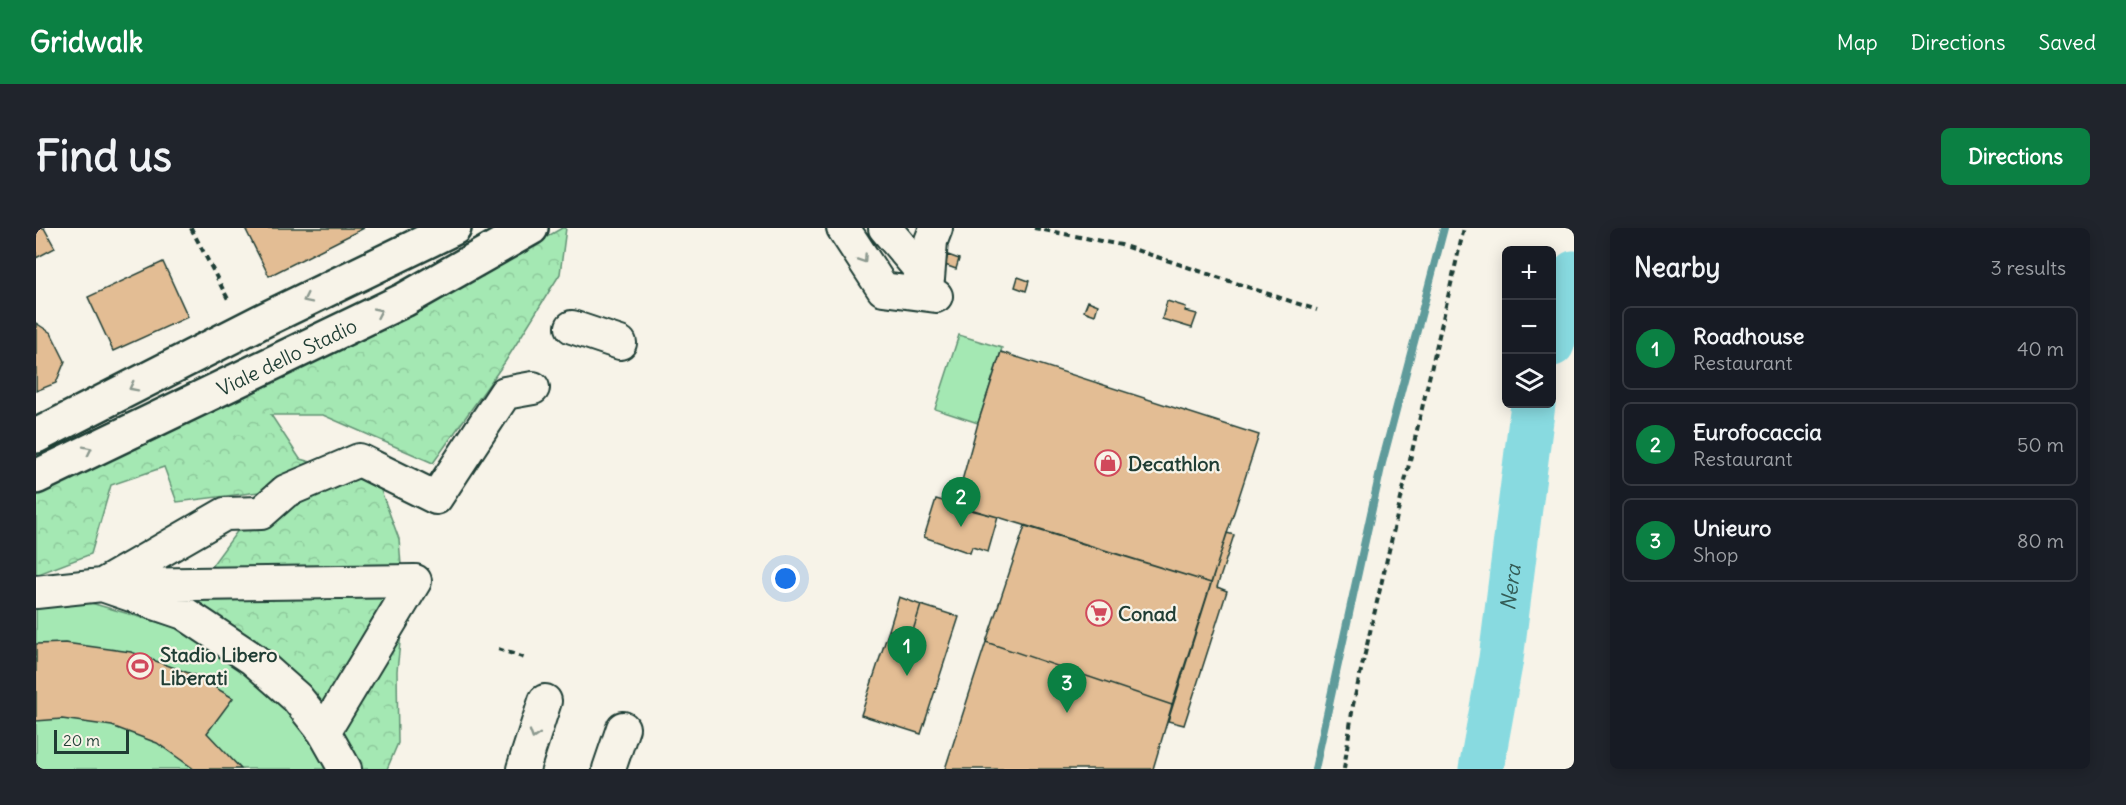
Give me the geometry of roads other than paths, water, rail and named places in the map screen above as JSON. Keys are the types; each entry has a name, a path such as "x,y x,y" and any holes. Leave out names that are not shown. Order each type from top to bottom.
{"main road":[{"name":"Viale dello Stadio","path":"36,436 454,228"},
{"name":"Viale dello Stadio","path":"36,477 404,300 531,228"}],"street":[{"path":"843,228 883,289 932,288"},
{"path":"885,228 932,288"},
{"path":"932,288 931,241 936,228"},
{"path":"572,327 620,343"},
{"path":"102,585 225,513 261,513 286,491 359,460 436,498 505,393 533,388"},
{"path":"36,592 102,585 415,581 324,732"},
{"path":"102,585 184,614 253,658 297,698 324,732 345,769"},
{"path":"523,769 545,701"},
{"path":"609,769 623,728"}],"waterway":[{"path":"1315,769 1382,463 1444,228"},
{"name":"Nera","path":"1556,331 1574,273"},
{"name":"Nera","path":"1481,769 1501,659 1532,408"}],"place":[{"name":"Decathlon","path":"1108,463"},
{"name":"Eurofocaccia","path":"961,527"},
{"name":"Conad","path":"1099,613"},
{"name":"Stadio Libero Liberati","path":"140,666"},
{"name":"Roadhouse","path":"907,676"},
{"name":"Unieuro","path":"1067,713"}]}
